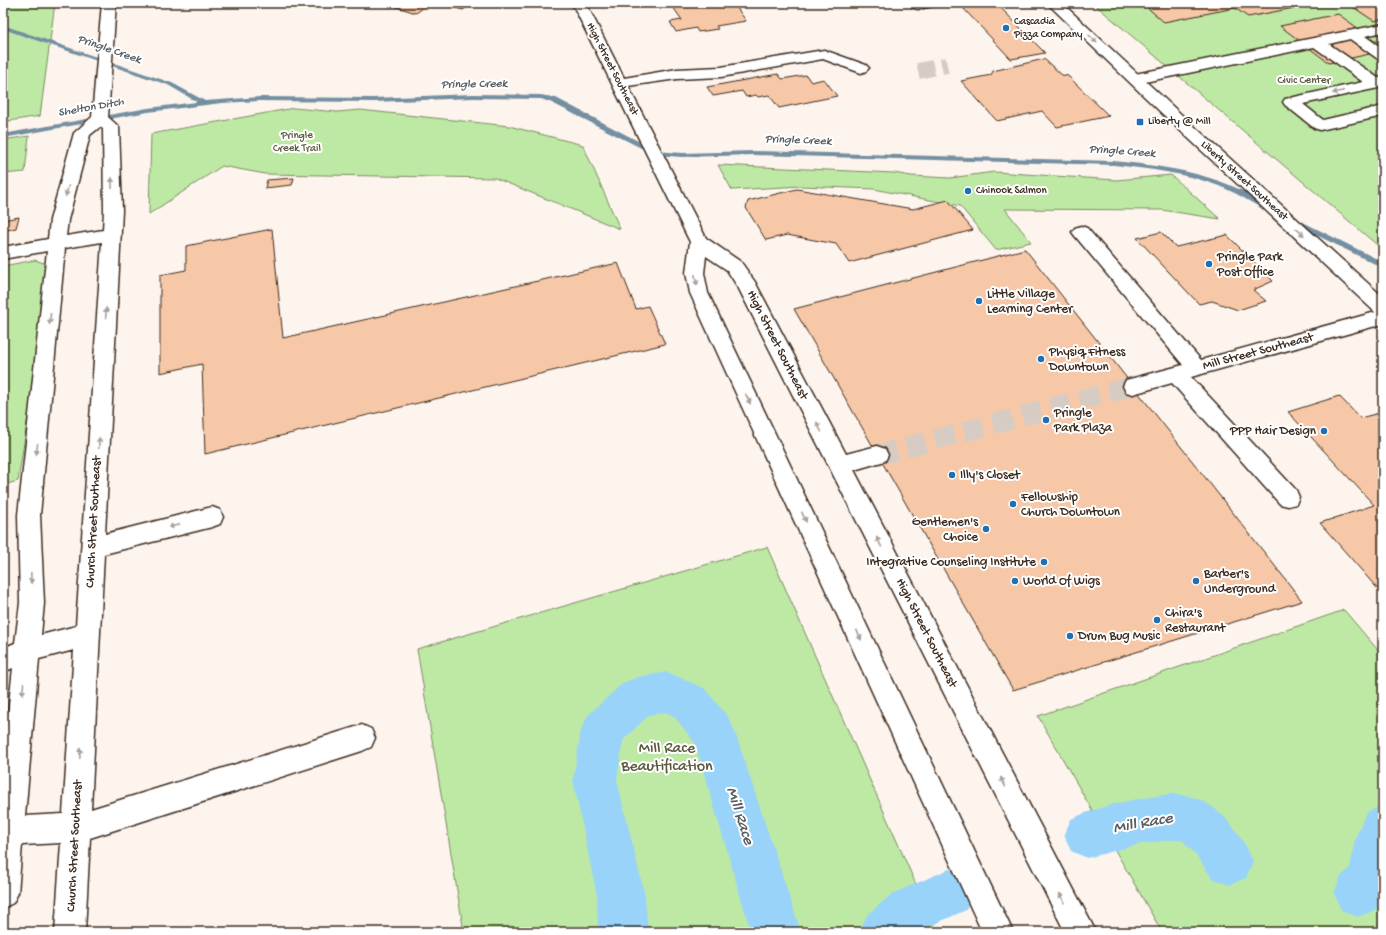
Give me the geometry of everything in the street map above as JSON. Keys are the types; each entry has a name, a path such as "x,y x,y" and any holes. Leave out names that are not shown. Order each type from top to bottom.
{"street":[{"name":"High Street Southeast","path":"579,3 680,207 699,242 734,266 748,287 1081,932"},
{"name":"Liberty Street Southeast","path":"1054,3 1178,120 1383,308"},
{"path":"3,893 15,655 32,603 29,514 58,243 59,220 82,133 100,118 109,5"},
{"path":"1135,80 1383,28"},
{"path":"1352,34 1383,56"},
{"path":"1317,42 1380,83"},
{"path":"619,83 677,74 721,72 824,54 861,68"},
{"path":"1380,83 1291,102 1320,125 1383,111"},
{"name":"Church Street Southeast","path":"70,932 113,211 111,127 100,118"},
{"path":"1081,232 1197,368"},
{"path":"3,253 111,235"},
{"path":"699,242 695,273 699,293 998,932"},
{"name":"Mill Street Southeast","path":"1133,386 1383,317"},
{"path":"1176,374 1288,497"},
{"path":"839,464 878,455"},
{"path":"92,547 212,517"},
{"path":"15,655 87,635"},
{"path":"6,832 76,828 362,738"}],"green space":[{"path":"3,3 55,3 40,116 3,122"},
{"name":"Civic Center","path":"1093,3 1383,3 1383,250"},
{"name":"Pringle Creek Trail","path":"294,108 337,112 360,110 509,126 583,145 620,229 495,178 265,174 222,166 149,214 151,134"},
{"path":"29,136 25,172 3,174 3,140"},
{"path":"718,165 894,173 911,176 950,178 994,172 1116,180 1171,175 1220,219 1162,210 1005,209 1031,242 996,250 960,206 874,189 801,186 732,190"},
{"path":"35,260 47,264 50,274 18,481 3,485 3,266"},
{"name":"Mill Race Beautification","path":"767,547 937,932 464,932 417,649"},
{"path":"1344,610 1383,656 1383,932 1162,932 1038,716"}],"building":[{"path":"384,3 430,3 416,13"},
{"path":"437,3 473,3 463,10"},
{"path":"696,3 722,3 725,6 735,5 746,21 716,26 718,29 698,32 696,28 676,32 670,22 682,20 673,7"},
{"path":"996,3 1045,53 1011,59 963,8"},
{"path":"1142,3 1319,3 1248,17 1235,8 1164,22"},
{"path":"1347,3 1383,3 1383,19 1374,21"},
{"path":"1338,14 1383,46 1383,51 1329,63 1280,26"},
{"path":"1044,59 1062,75 1068,76 1109,116 1057,127 1042,111 997,121 961,81 991,75 993,71"},
{"path":"778,74 782,79 806,75 811,82 824,79 837,96 779,108 769,95 746,97 742,91 713,96 707,87"},
{"path":"294,178 292,185 265,188 267,180"},
{"path":"797,189 913,209 948,200 973,230 849,263 836,244 787,235 766,240 746,208 748,201"},
{"path":"19,217 16,228 3,231 3,220"},
{"path":"272,229 283,338 618,263 636,309 648,306 665,344 205,454 202,364 160,373 160,275 186,270 186,246"},
{"name":"Pringle Park Post Office","path":"1161,232 1176,247 1227,235 1273,281 1253,290 1266,301 1238,310 1212,301 1199,304 1137,238"},
{"path":"1025,249 1302,601 1013,690 794,309"},
{"path":"1339,396 1360,418 1383,412 1383,595 1320,523 1374,505 1288,412"}],"waterway":[{"name":"Pringle Creek","path":"3,27 170,84 204,103"},
{"name":"Pringle Creek","path":"3,136 148,110 222,101 260,99 373,100 473,96 541,97 553,100 655,153 682,155 754,153 1114,163 1165,169 1191,174 1223,184 1268,208"},
{"name":"Pringle Creek","path":"1291,219 1383,265"},
{"name":"Mill Race","path":"623,932 621,896 595,780 603,730 638,697 667,692 689,702 713,732 776,932"},
{"name":"Mill Race","path":"1087,835 1141,821 1157,818 1183,817 1192,819 1203,827 1229,861"},
{"name":"Mill Race","path":"1358,893 1371,879 1378,839 1383,828"},
{"name":"Mill Race","path":"884,932 909,911 949,893"}],"tunnel":[{"path":"918,71 947,65"},
{"path":"877,455 1133,386"}],"place":[{"name":"Cascadia Pizza Company","path":"1006,28"},
{"name":"Liberty @ Mill","path":"1140,122"},
{"name":"Chinook Salmon","path":"968,191"},
{"name":"Pringle Park Post Office","path":"1209,264"},
{"name":"Little Village Learning Center","path":"979,301"},
{"name":"Physiq Fitness Downtown","path":"1041,359"},
{"name":"Pringle Park Plaza","path":"1046,420"},
{"name":"PPP Hair Design","path":"1324,431"},
{"name":"Illy's Closet","path":"952,475"},
{"name":"Fellowship Church Downtown","path":"1013,504"},
{"name":"Gentlemen's Choice","path":"986,529"},
{"name":"Integrative Counseling Institute","path":"1044,562"},
{"name":"World Of Wigs","path":"1015,581"},
{"name":"Barber's Underground","path":"1196,581"},
{"name":"Chira's Restaurant","path":"1157,620"},
{"name":"Drum Bug Music","path":"1070,636"}],"water label":[{"name":"Shelton Ditch","path":"91,108"}]}
